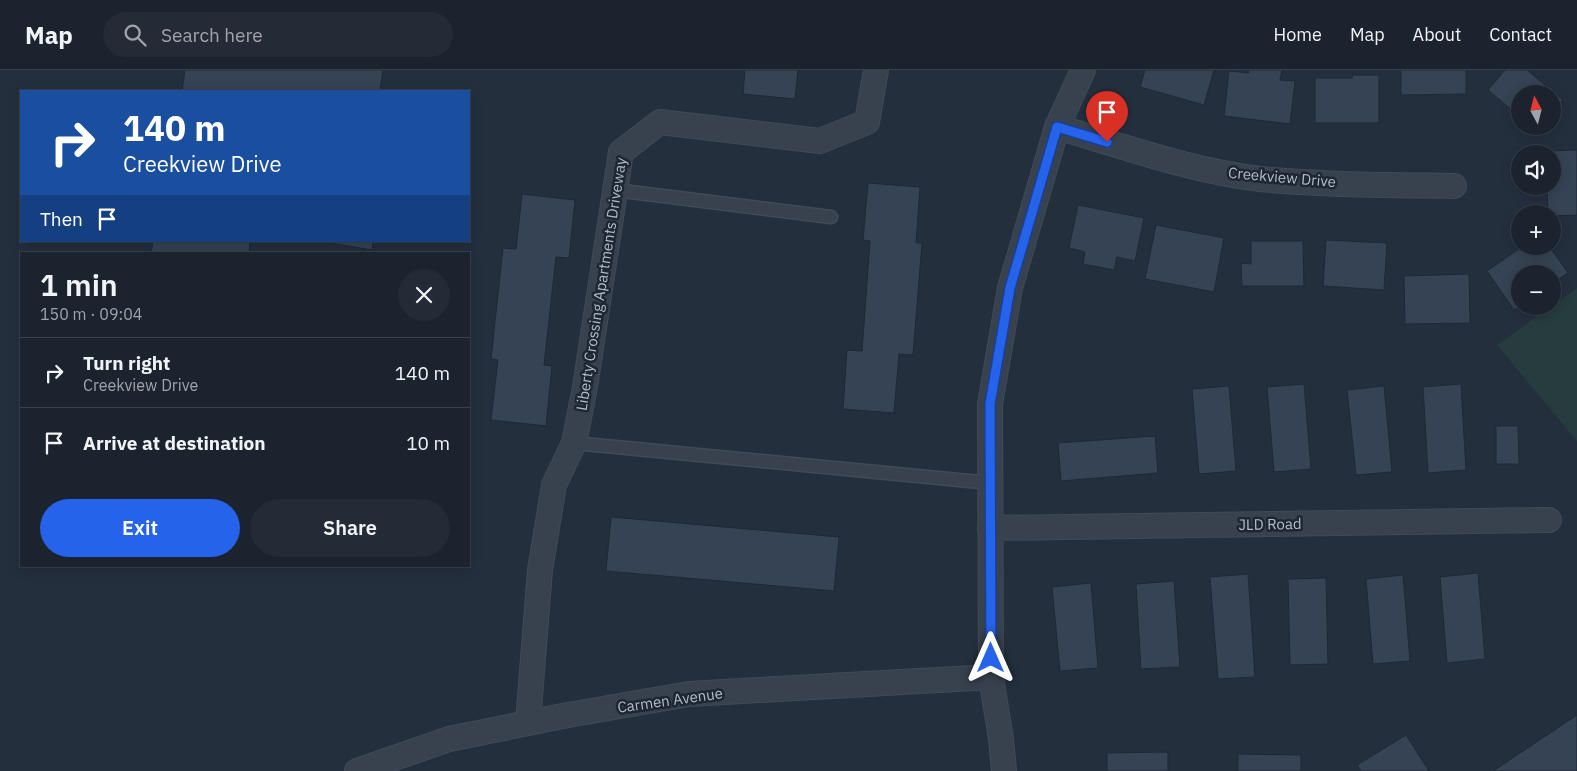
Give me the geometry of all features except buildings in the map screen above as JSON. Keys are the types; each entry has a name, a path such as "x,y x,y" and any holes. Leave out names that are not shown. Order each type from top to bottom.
{"street":[{"name":"Liberty Crossing Apartments Driveway","path":"528,722 540,570 554,485 574,443 586,387 621,152 660,122 820,141 867,122 876,70"},
{"path":"1004,771 991,677 990,404 1010,288 1057,127 1083,70"},
{"name":"Creekview Drive","path":"1057,127 1192,166 1259,178 1364,184 1454,186"},
{"name":"JLD Road","path":"990,528 1549,520"},
{"name":"Carmen Avenue","path":"357,771 449,738 689,694 991,677"}],"lane":[{"path":"615,190 831,217"},
{"path":"574,443 990,483"}],"green space":[{"path":"1577,288 1577,441 1497,345 1539,315 1561,315 1561,299"}],"route":[{"path":"991,658 990,404 1010,288 1057,127 1107,142"}]}
